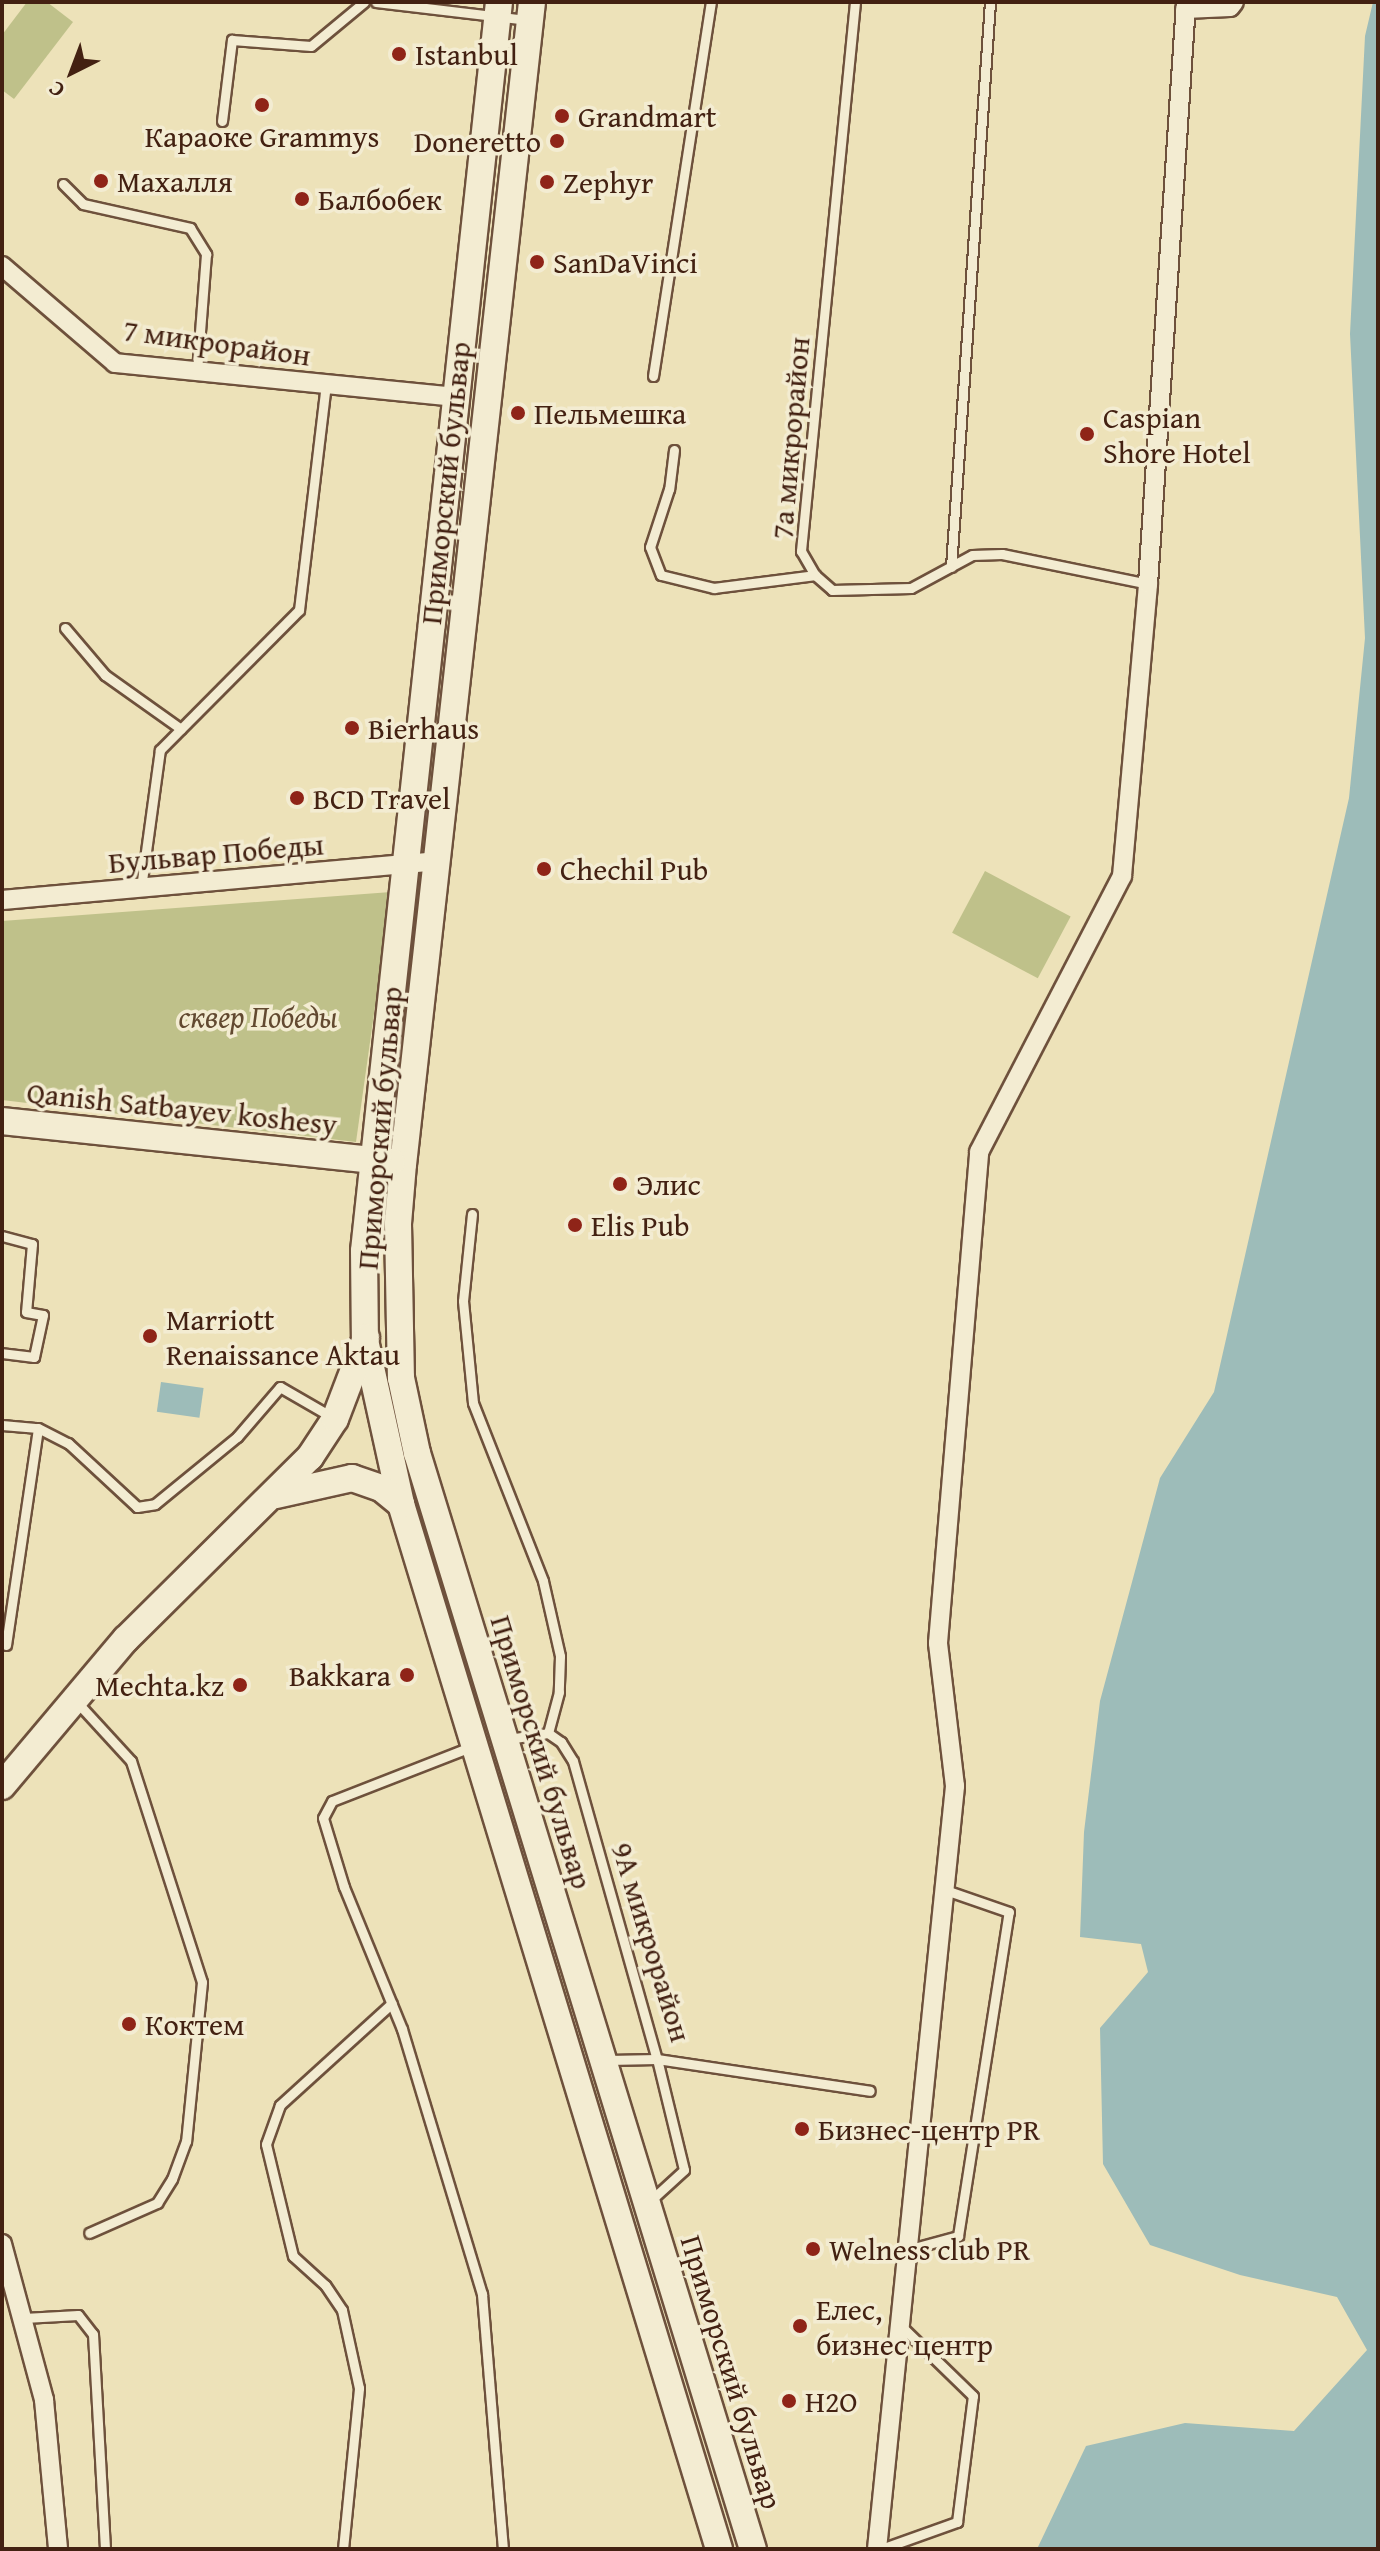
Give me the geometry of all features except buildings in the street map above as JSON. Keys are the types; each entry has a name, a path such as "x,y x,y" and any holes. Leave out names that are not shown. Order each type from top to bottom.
{"street":[{"path":"879,2549 955,1786 938,1643 979,1152 1122,876 1148,584 1185,6 1230,7 1234,2"},
{"name":"Приморский бульвар","path":"498,9 364,1251 365,1340 401,1504 719,2549"},
{"name":"Приморский бульвар","path":"531,11 403,1164 398,1298 401,1378 417,1453 753,2549"},
{"name":"7 микрорайон","path":"2,266 115,363 457,397"},
{"name":"Бульвар Победы","path":"2,900 435,861"},
{"name":"Qanish Satbayev koshesy","path":"2,1121 403,1164"},
{"path":"3,1783 126,1639 310,1457 335,1419 365,1340 398,1298"},
{"path":"273,1496 352,1478 381,1488 401,1504"},
{"path":"2,2244 44,2400 58,2549"}],"lane":[{"path":"222,121 232,40 311,46 364,2"},
{"path":"376,2 531,11"},
{"path":"653,376 711,2"},
{"name":"7а микрорайон","path":"855,2 801,551 815,575 832,590 911,588 972,555 1002,554 1148,584"},
{"path":"951,567 990,2"},
{"path":"63,184 83,204 190,228 206,254 197,372"},
{"path":"141,888 160,750 299,610 326,385"},
{"path":"674,450 669,489 650,547 661,575 714,588 815,575"},
{"path":"65,628 105,675 181,729"},
{"path":"472,1214 463,1301 473,1403 543,1581 556,1641 559,1692 548,1733 505,1739"},
{"path":"2,1236 32,1244 26,1312 43,1315 34,1357 2,1353"},
{"path":"2,1425 38,1428 68,1443 137,1507 155,1504 225,1447 280,1387 335,1419"},
{"path":"6,1645 38,1428"},
{"path":"75,1699 131,1761 202,1982 186,2141 172,2179 157,2203 89,2233"},
{"name":"9А микрорайон","path":"548,1733 561,1742 573,1761 657,2059 870,2091"},
{"path":"473,1746 332,1801 323,1818 344,1887 392,2003 482,2294 503,2549"},
{"path":"907,2250 958,2236 1009,1912 944,1890"},
{"path":"343,2549 359,2388 342,2310 325,2285 293,2256 266,2144 280,2105 392,2003"},
{"path":"603,2060 657,2059 684,2170 648,2204"},
{"path":"24,2318 78,2315 93,2334 105,2549"},
{"path":"879,2549 957,2522 973,2396 900,2325"}],"green space":[{"path":"27,2 47,2 73,22 14,99 2,90 2,35"},
{"path":"985,871 1071,917 1038,978 952,933"},
{"name":"сквер Победы","path":"391,892 356,1142 2,1100 2,921"}],"water":[{"path":"1373,2 1378,2 1378,2549 1037,2549 1086,2446 1185,2423 1294,2431 1367,2350 1337,2297 1240,2275 1150,2245 1103,2164 1100,2028 1148,1972 1141,1944 1080,1937 1084,1832 1100,1701 1160,1478 1214,1392 1349,798 1365,638 1350,334 1365,36"},
{"path":"161,1382 204,1388 199,1418 157,1412"}],"place":[{"name":"Istanbul","path":"399,54"},
{"name":"Караоке Grammys","path":"262,105"},
{"name":"Grandmart","path":"562,116"},
{"name":"Doneretto","path":"557,141"},
{"name":"Махалля","path":"101,181"},
{"name":"Zephyr","path":"547,182"},
{"name":"Балбобек","path":"302,199"},
{"name":"SanDaVinci","path":"537,262"},
{"name":"Пельмешка","path":"518,413"},
{"name":"Caspian Shore Hotel","path":"1087,434"},
{"name":"Bierhaus","path":"352,728"},
{"name":"BCD Travel","path":"297,798"},
{"name":"Chechil Pub","path":"544,869"},
{"name":"Элис","path":"620,1184"},
{"name":"Elis Pub","path":"575,1225"},
{"name":"Marriott Renaissance Aktau","path":"150,1336"},
{"name":"Bakkara","path":"407,1675"},
{"name":"Mechta.kz","path":"240,1685"},
{"name":"Коктем","path":"129,2024"},
{"name":"Бизнес-центр PR","path":"802,2129"},
{"name":"Welness club PR","path":"813,2249"},
{"name":"Елес, бизнес центр","path":"800,2326"},
{"name":"H2O","path":"789,2401"}]}
